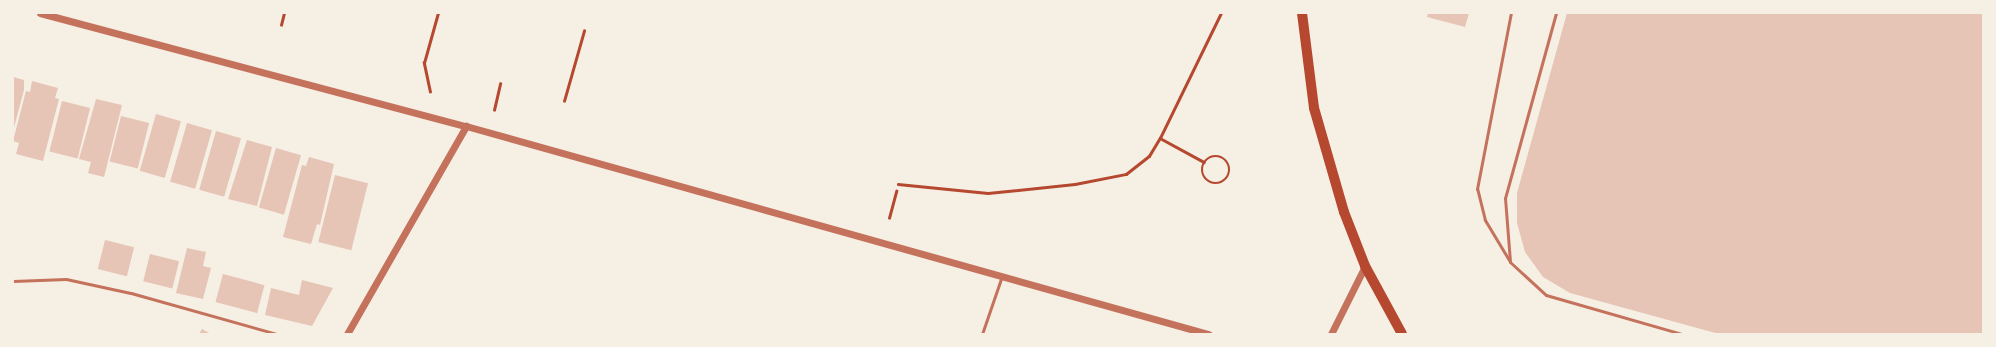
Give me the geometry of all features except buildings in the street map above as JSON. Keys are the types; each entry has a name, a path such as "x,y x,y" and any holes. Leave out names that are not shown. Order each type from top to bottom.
{"main road":[{"path":"1302,13 1308,74 1318,126 1344,212 1365,266 1402,334"}],"street":[{"path":"40,13 466,126 1208,334"},
{"path":"347,334 466,126"},
{"path":"1331,334 1365,266"}],"lane":[{"path":"1511,13 1477,189 1485,220 1510,262 1546,295 1682,334"},
{"path":"1510,262 1505,198 1556,13"},
{"path":"982,334 1002,276"},
{"path":"13,281 66,279 130,293 277,334"}],"path":[{"path":"282,25 284,13"},
{"path":"430,92 424,63 438,13"},
{"path":"898,184 988,193 1075,184 1126,174 1149,156 1160,138 1221,13"},
{"path":"564,101 584,31"},
{"path":"494,110 500,84"},
{"path":"1160,138 1204,162"},
{"path":"1216,156 1225,159 1230,167 1226,180 1213,184 1205,180 1201,171 1204,162 1216,156"},
{"path":"890,218 896,191"}]}
